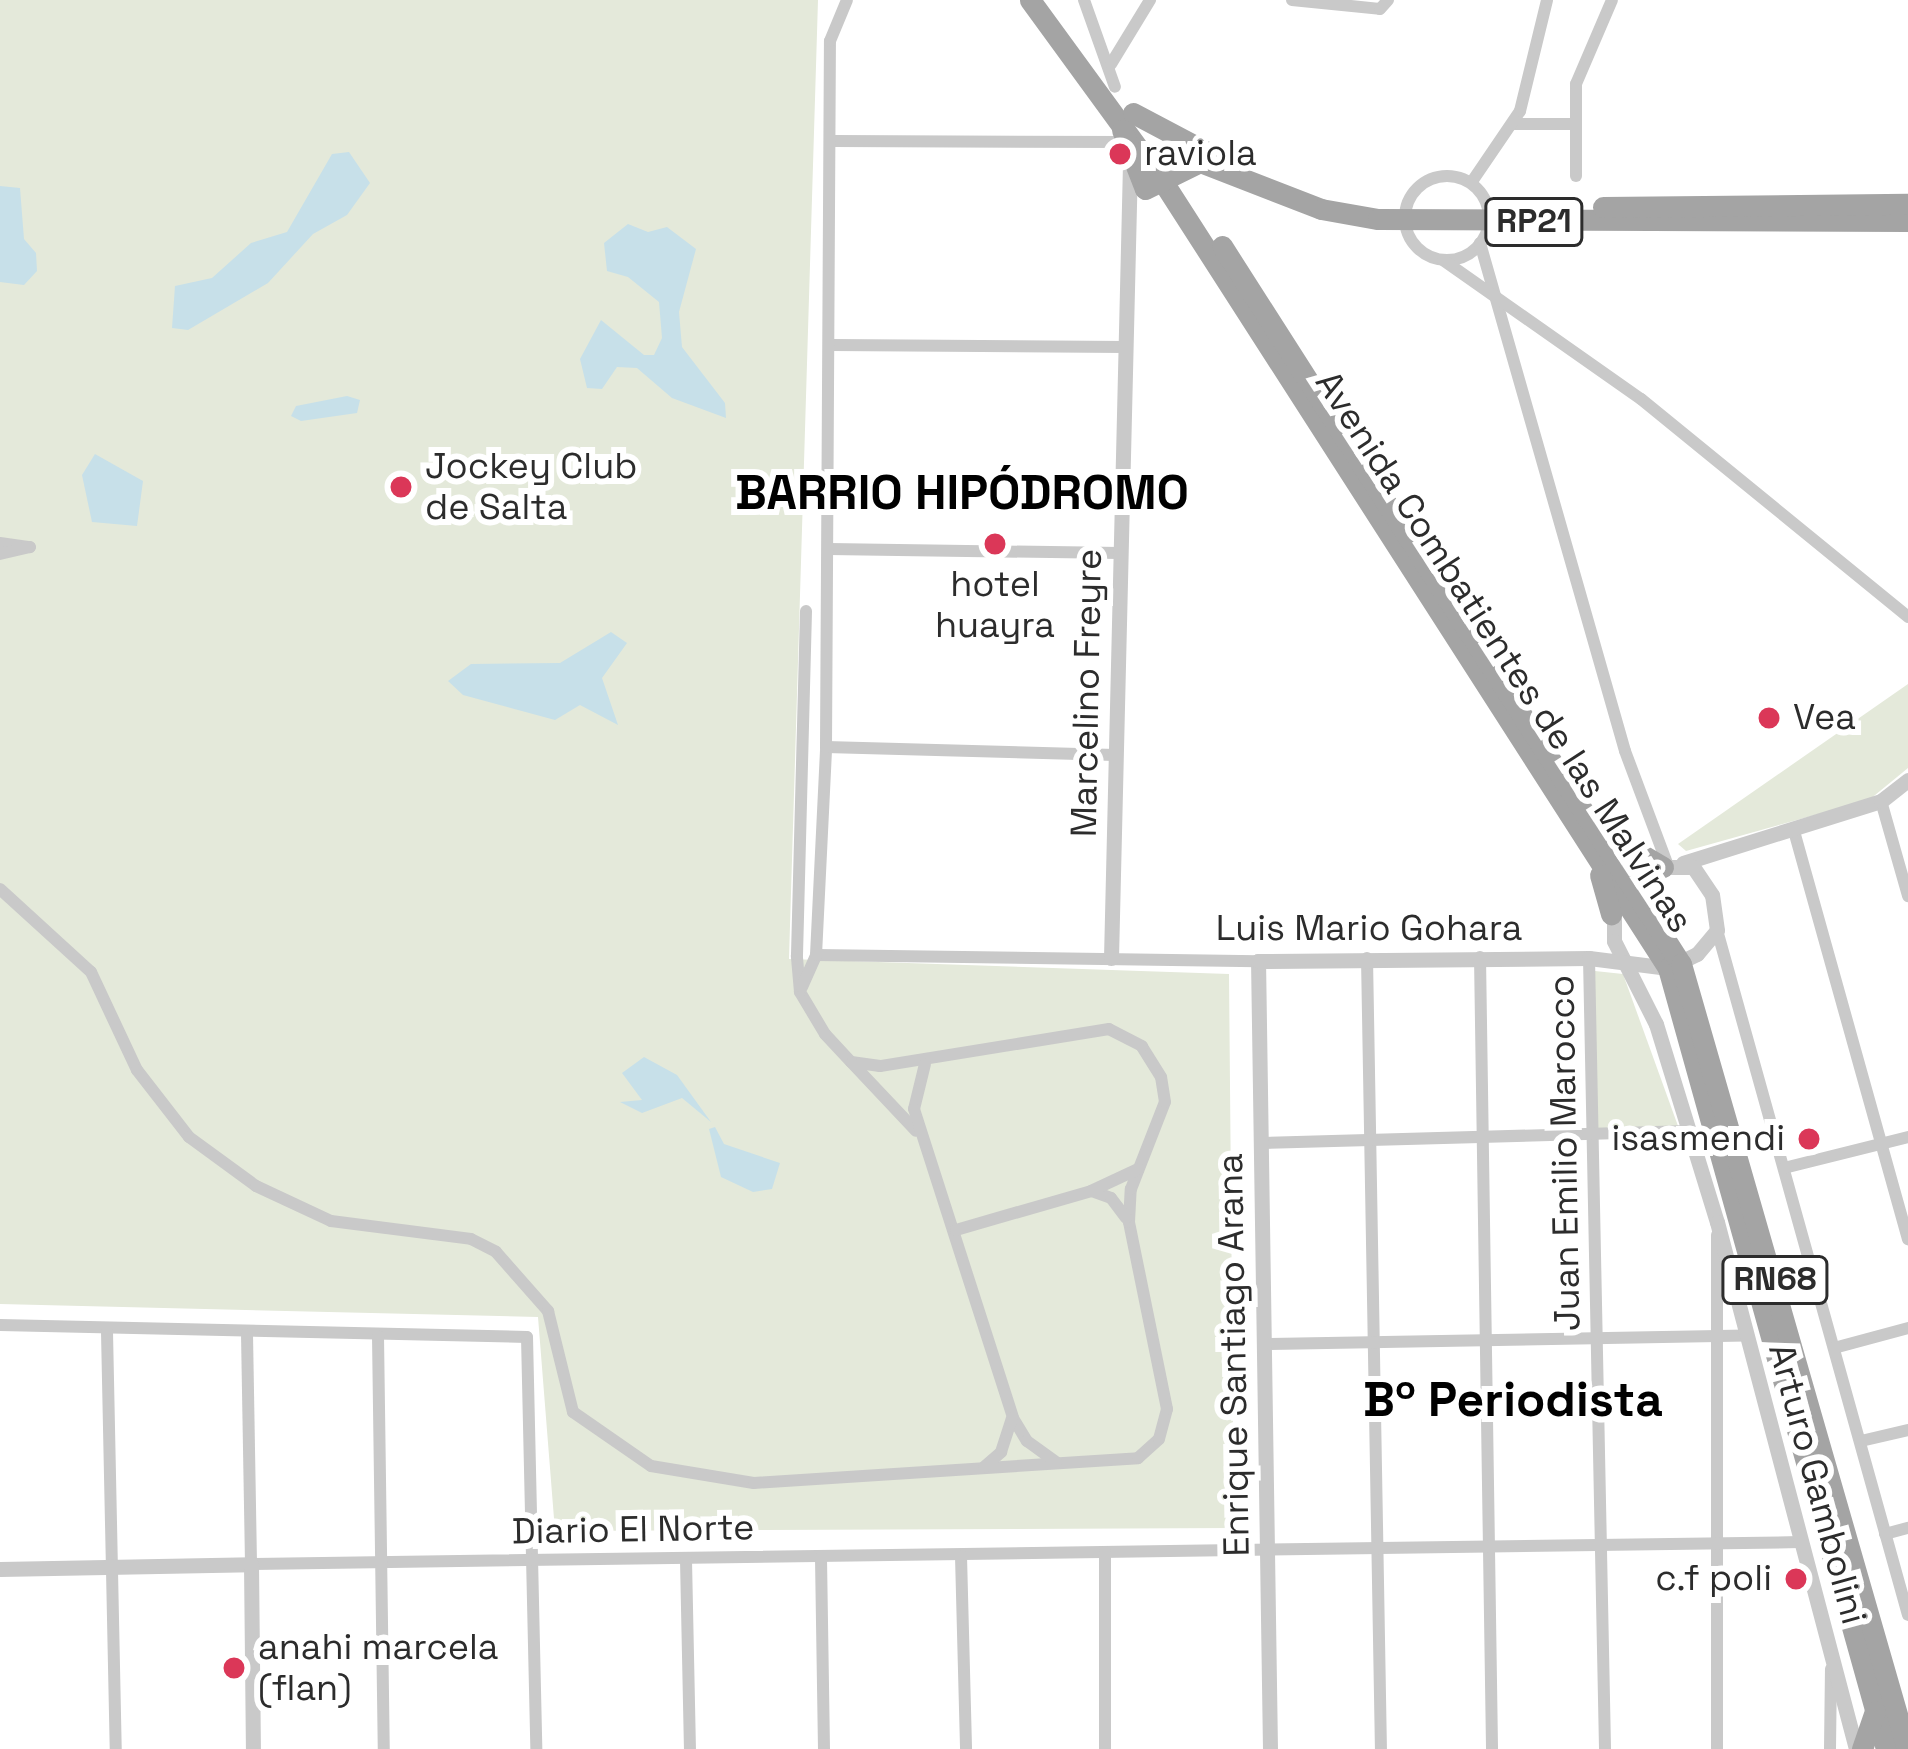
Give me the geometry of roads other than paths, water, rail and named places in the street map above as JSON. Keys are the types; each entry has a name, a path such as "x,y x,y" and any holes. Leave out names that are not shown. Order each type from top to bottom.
{"main road":[{"name":"Avenida Combatientes de las Malvinas","path":"1030,0 1125,113 1576,819 1620,904 1664,963 1692,1015 1907,1749"},
{"name":"Avenida Combatientes de las Malvinas","path":"1049,0 1113,76 1125,113"},
{"name":"RP21","path":"1125,113 1321,198 1405,215"},
{"path":"1125,113 1128,152 1140,185 1166,183 1182,155 1162,131"},
{"name":"RP21","path":"1166,183 1200,162 1321,209 1405,215 1908,220"},
{"name":"Avenida Combatientes de las Malvinas","path":"1166,183 1600,830 1620,904"},
{"name":"RP21","path":"1489,216 1908,205"},
{"path":"1600,830 1668,866"},
{"path":"1664,963 1692,1015"},
{"name":"Avenida Combatientes de las Malvinas","path":"1692,1015 1886,1749"},
{"path":"1859,1749 1875,1710"}],"street":[{"path":"800,992 816,955 826,747 830,41 848,0"},
{"path":"1084,0 1113,76"},
{"path":"1113,76 1150,0"},
{"path":"1292,0 1380,8 1388,0"},
{"path":"1471,183 1514,124 1546,0"},
{"path":"1576,176 1572,124 1579,71 1612,0"},
{"path":"1514,124 1572,124"},
{"path":"833,141 1128,152"},
{"name":"Marcelino Freyre","path":"1111,958 1128,152"},
{"path":"1471,183 1430,178 1405,215 1420,251 1443,260 1641,399 1908,617"},
{"path":"1128,214 1166,183"},
{"path":"1471,183 1489,216 1480,243 1490,293 1633,777 1668,866"},
{"path":"1443,260 1480,243"},
{"path":"831,345 1125,347"},
{"path":"0,543 30,547 0,554"},
{"path":"829,549 1120,553"},
{"path":"806,611 800,992 851,1062 924,1143"},
{"path":"826,747 1115,755"},
{"path":"1620,904 1668,866 1714,856 1881,802 1908,780"},
{"path":"1881,802 1908,896"},
{"path":"1794,831 1907,1234"},
{"path":"1714,856 1705,877 1717,930 1908,1616"},
{"path":"1668,866 1705,877"},
{"path":"0,890 91,972 137,1070 206,1150 331,1221 471,1239 512,1264 548,1311 573,1412 636,1459 722,1483 1138,1458 1165,1422 1129,1222 1138,1169 1166,1088 1130,1036 1080,1030 925,1064 851,1062"},
{"name":"Juan Emilio Marocco","path":"1605,1749 1589,958 1620,904"},
{"name":"Arturo Gambolini","path":"1620,904 1664,963 1690,1131 1859,1749"},
{"path":"1664,963 1717,930"},
{"name":"Luis Mario Gohara","path":"816,955 1258,961 1589,958 1664,963"},
{"path":"1480,957 1492,1749"},
{"path":"1367,958 1381,1749"},
{"name":"Enrique Santiago Arana","path":"1258,961 1270,1749"},
{"path":"925,1064 913,1098 924,1143 956,1230 1012,1418 1027,1441 1057,1462"},
{"path":"1262,1143 1690,1131"},
{"path":"1784,1168 1908,1137"},
{"path":"956,1230 1091,1191 1138,1169"},
{"path":"1091,1191 1111,1198 1129,1222"},
{"path":"1717,1222 1717,1749"},
{"path":"0,1325 106,1332 527,1337 537,1562 536,1749"},
{"path":"1834,1348 1908,1328"},
{"path":"106,1332 116,1749"},
{"path":"247,1334 253,1749"},
{"path":"378,1336 384,1749"},
{"path":"1265,1344 1487,1345 1746,1336"},
{"path":"979,1471 1001,1452 1012,1418"},
{"path":"1861,1441 1908,1430"},
{"path":"1886,1534 1908,1528"},
{"name":"Diario El Norte","path":"0,1569 1800,1541"},
{"path":"1105,1552 1105,1749"},
{"path":"961,1556 966,1749"},
{"path":"821,1558 824,1749"},
{"path":"686,1560 690,1749"},
{"path":"1830,1749 1832,1656"}],"water":[{"path":"349,152 370,183 347,215 313,234 268,283 188,330 172,328 175,286 212,278 251,243 287,232 332,154"},
{"path":"0,186 20,188 24,239 36,253 37,271 24,285 0,282"},
{"path":"628,224 648,232 667,227 696,249 679,312 682,347 725,403 726,418 672,398 637,368 617,367 602,389 587,388 580,359 601,320 644,355 654,355 662,338 659,302 628,277 607,271 604,243"},
{"path":"347,396 360,400 357,413 301,421 291,416 296,406"},
{"path":"95,454 143,481 137,526 92,522 82,475"},
{"path":"611,632 627,643 602,678 618,725 580,705 555,720 463,695 448,681 471,664 560,663"},
{"path":"644,1057 677,1075 711,1122 682,1098 642,1113 620,1102 642,1100 622,1073"},
{"path":"715,1127 724,1144 780,1163 772,1189 753,1192 721,1177 709,1129"}],"place":[{"name":"raviola","path":"1120,154"},
{"name":"Jockey Club de Salta","path":"401,487"},
{"name":"hotel huayra","path":"995,544"},
{"name":"Vea","path":"1769,718"},
{"name":"isasmendi","path":"1809,1139"},
{"name":"c.f poli","path":"1796,1579"},
{"name":"anahi marcela (flan)","path":"234,1668"}],"district":[{"name":"BARRIO HIPÓDROMO","path":"962,493"},
{"name":"Bº Periodista","path":"1513,1400"}]}
